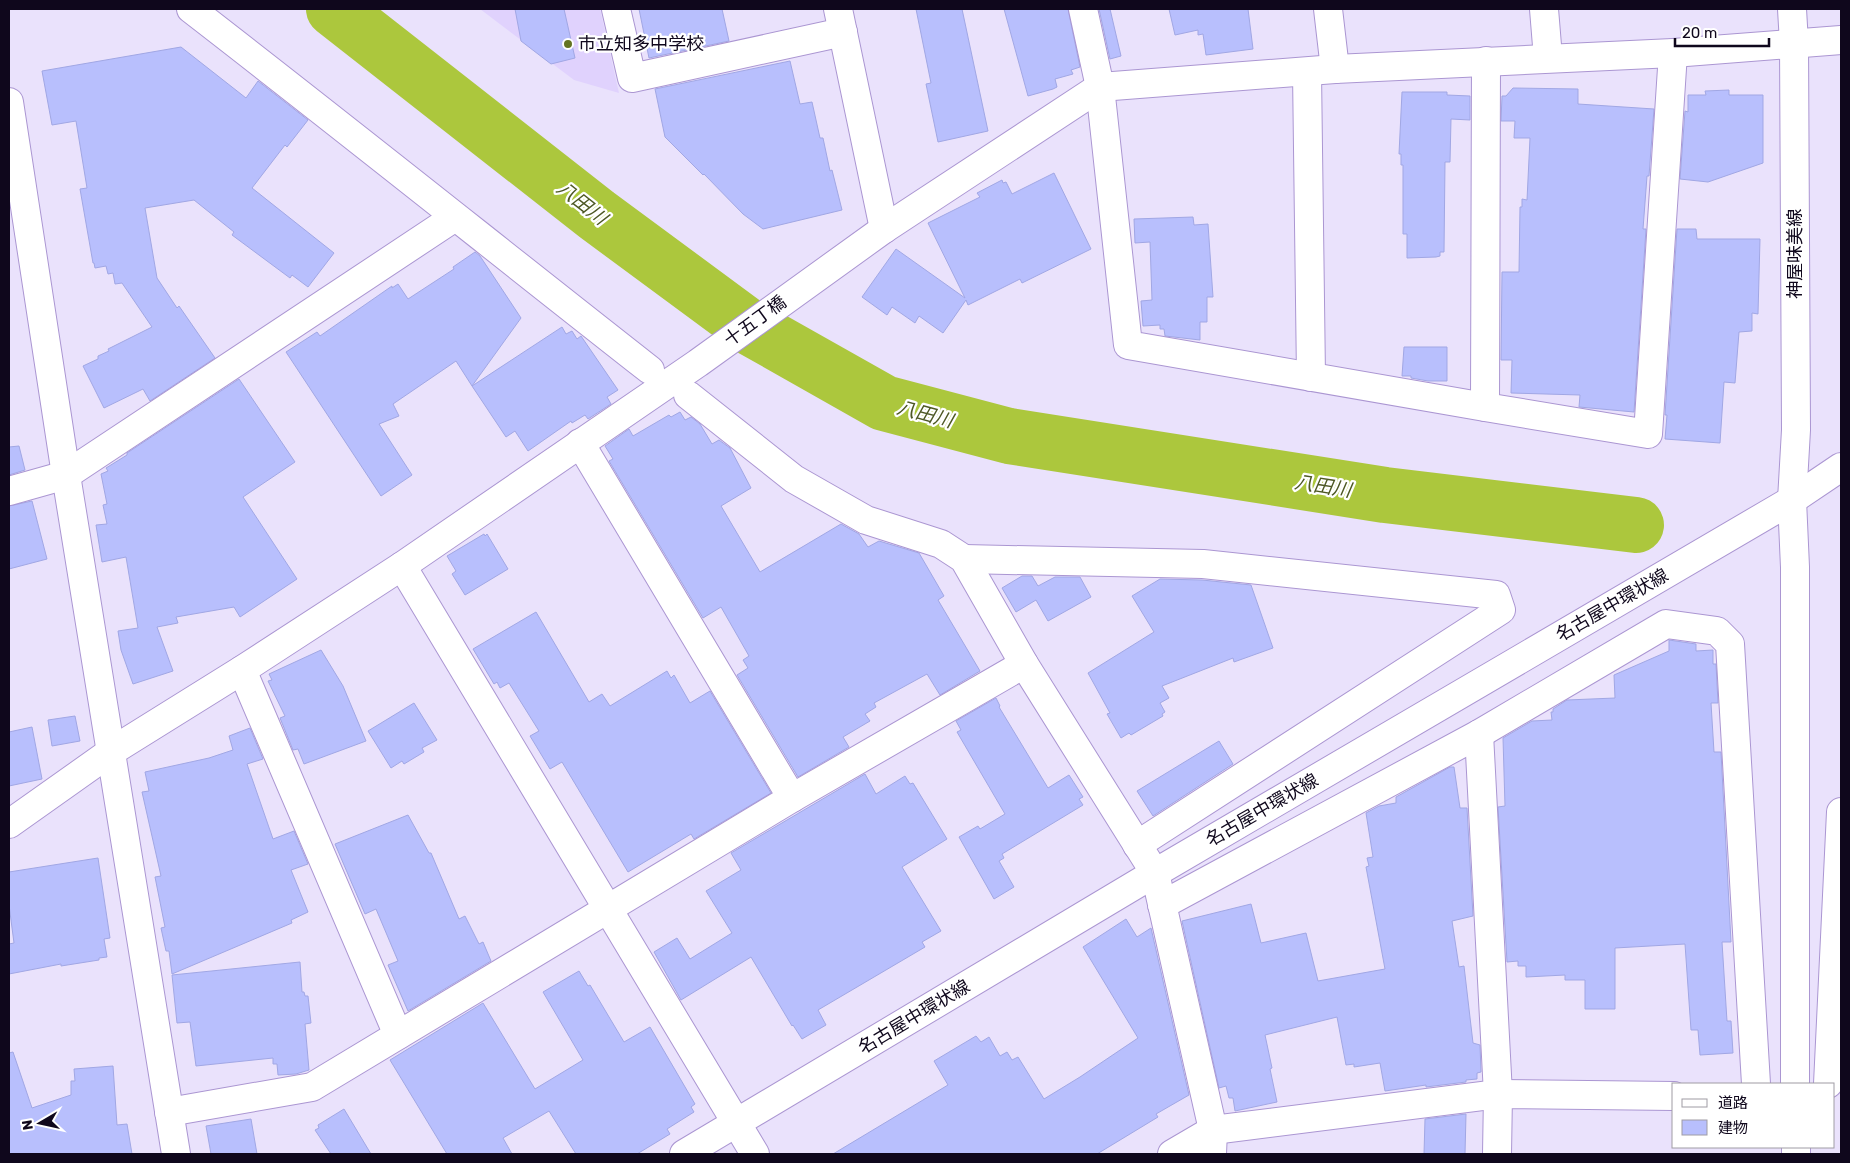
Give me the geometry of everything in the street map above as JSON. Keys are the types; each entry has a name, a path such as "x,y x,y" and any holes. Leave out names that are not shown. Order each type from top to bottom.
{"street":[{"path":"191,9 650,370"},
{"path":"616,9 632,78 841,21 884,229"},
{"path":"1083,9 1100,87 1128,345 1648,434 1673,53"},
{"path":"1328,9 1336,69"},
{"path":"1544,9 1548,58"},
{"name":"神屋味美線","path":"1792,9 1794,43 1796,430 1792,500 1795,567 1795,1083"},
{"path":"1100,87 1336,69 1673,53 1841,40"},
{"path":"1484,407 1486,61"},
{"path":"1307,72 1311,377"},
{"name":"十五丁橋","path":"9,824 112,752 402,566 705,358 805,284 884,229 1100,87"},
{"path":"9,102 66,475 176,1154"},
{"path":"9,491 66,475 455,217"},
{"path":"688,395 794,479 866,520 941,544 964,559 1024,664 1155,873 1212,1142"},
{"path":"580,443 792,798"},
{"name":"名古屋中環状線","path":"684,1154 1155,873 1792,500 1841,467"},
{"path":"964,559 1203,564 1496,595 1501,610 1138,845"},
{"path":"402,566 755,1154"},
{"path":"1162,905 1479,734 1666,624 1717,631 1730,644 1756,1083"},
{"path":"169,1112 312,1087 792,798 1024,664"},
{"path":"242,670 398,1035"},
{"path":"1479,734 1498,1094 1497,1154"},
{"path":"1828,1083 1841,812"},
{"path":"1172,1154 1212,1142 1498,1094 1672,1096"}],"shaded area":[{"name":"市立知多中学校","path":"480,9 600,9 619,93 574,80"}],"building":[{"path":"515,9 564,9 575,58 551,64 521,41"},
{"path":"639,9 722,9 729,41 649,58"},
{"path":"916,9 962,9 988,131 938,142 926,84 931,83"},
{"path":"1004,9 1068,9 1080,67 1071,70 1073,74 1055,79 1057,87 1028,96"},
{"path":"1099,9 1110,9 1121,56 1110,59"},
{"path":"1169,9 1248,9 1253,49 1206,55 1203,34 1198,35 1198,30 1175,35"},
{"path":"181,47 246,98 258,81 308,120 287,147 285,145 252,188 334,253 308,287 292,275 290,278 232,235 234,232 194,200 145,208 157,278 215,358 150,401 143,389 104,408 83,366 98,359 98,356 109,351 108,349 152,327 122,283 115,284 113,273 108,274 106,266 95,268 80,189 87,188 76,121 52,125 42,71"},
{"path":"790,61 800,104 812,102 820,138 823,138 830,171 832,170 842,210 763,229 743,214 665,137 655,89"},
{"path":"1513,88 1578,89 1578,104 1654,109 1643,229 1646,229 1634,412 1579,407 1580,395 1511,393 1512,360 1501,360 1502,272 1519,272 1520,207 1522,207 1522,199 1527,200 1530,138 1514,138 1515,121 1501,121 1502,96 1506,96"},
{"path":"1729,90 1729,95 1763,95 1763,163 1708,182 1680,179 1685,111 1688,112 1688,95 1706,95 1705,91"},
{"path":"1402,92 1447,92 1447,95 1470,96 1470,120 1451,119 1450,162 1445,162 1444,252 1440,252 1440,256 1436,257 1407,258 1407,234 1403,234 1403,165 1401,165 1401,154 1399,154"},
{"path":"1054,173 1091,249 1022,283 1020,279 968,305 966,300 943,333 919,316 915,323 892,307 887,315 862,297 896,249 965,298 928,223 980,197 977,193 1002,180 1003,183 1006,182 1012,194"},
{"path":"1193,217 1194,225 1208,224 1213,297 1207,297 1207,322 1200,322 1200,340 1165,336 1164,329 1160,329 1160,325 1143,326 1141,301 1152,300 1150,242 1135,243 1134,219"},
{"path":"1677,229 1696,229 1697,239 1760,239 1758,314 1752,313 1752,331 1739,332 1735,383 1724,382 1720,443 1665,439"},
{"path":"475,252 480,256 521,318 472,386 456,361 393,404 399,416 379,424 412,475 381,496 286,352 317,332 320,336 392,286 392,288 398,284 408,299 454,269 453,267"},
{"path":"562,327 566,334 572,331 577,339 581,336 618,390 607,397 611,404 588,419 585,415 572,423 571,421 528,451 515,431 506,437 472,386"},
{"path":"1404,347 1447,347 1447,381 1428,381 1411,378 1411,376 1402,376"},
{"path":"239,379 295,462 243,497 297,579 240,617 234,607 176,617 178,623 157,627 173,671 133,684 121,650 118,631 138,628 126,557 102,562 96,525 107,524 103,505 107,504 101,474 108,471 106,468 127,455 127,453"},
{"path":"680,412 685,420 691,417 700,424 712,444 719,440 730,448 751,488 721,506 760,572 841,524 859,534 868,547 879,541 919,553 944,596 938,600 980,671 940,695 927,674 874,703 876,707 865,714 870,721 843,737 849,747 798,777 737,675 748,668 743,660 749,656 721,607 703,618 609,461 613,459 605,446 629,429 633,436 669,415 671,417"},
{"path":"19,446 25,470 9,475 9,447"},
{"path":"32,501 47,559 9,569 9,506"},
{"path":"484,534 485,536 487,534 508,569 465,595 452,574 456,571 447,556"},
{"path":"1022,576 1032,576 1038,586 1055,577 1080,577 1091,597 1048,621 1036,600 1016,612 1002,588"},
{"path":"1160,579 1202,580 1251,585 1273,648 1234,662 1233,658 1162,686 1169,698 1160,703 1165,712 1162,714 1163,716 1131,735 1129,733 1121,738 1107,714 1110,713 1088,673 1154,632 1132,596"},
{"path":"536,612 589,702 602,694 610,706 667,671 671,678 674,675 690,703 710,691 771,793 694,839 691,834 628,872 562,762 550,769 530,736 539,731 509,683 500,688 497,682 494,684 473,649"},
{"path":"1669,640 1696,644 1696,651 1713,650 1713,664 1716,664 1718,703 1711,703 1714,752 1721,752 1731,942 1722,942 1727,1021 1731,1021 1733,1053 1700,1055 1698,1030 1691,1030 1685,944 1615,948 1615,1009 1585,1009 1585,980 1565,980 1565,975 1526,977 1526,966 1518,966 1518,961 1507,962 1498,807 1505,806 1503,738 1532,721 1552,720 1551,712 1553,712 1553,709 1567,700 1615,698 1614,675 1669,651"},
{"path":"321,650 343,686 366,741 304,764 298,749 293,750 280,718 285,716 268,681 272,680 269,674"},
{"path":"996,698 999,707 1048,788 1069,775 1083,797 1079,799 1083,805 1002,854 1004,858 999,861 1014,887 994,899 959,837 978,826 980,829 1005,814 957,732 961,730 956,721"},
{"path":"414,703 437,740 422,748 424,752 404,764 402,761 391,768 368,731"},
{"path":"75,716 80,741 52,746 48,720"},
{"path":"32,727 42,779 9,786 9,732"},
{"path":"250,728 263,759 247,764 273,839 294,831 308,864 291,870 308,912 291,920 292,923 172,974 169,951 166,951 161,928 165,927 155,877 161,876 142,792 149,791 145,772 209,758 233,750 229,736"},
{"path":"1219,741 1233,764 1153,816 1137,791"},
{"path":"1450,767 1454,767 1460,808 1467,808 1473,916 1452,921 1459,967 1464,966 1473,1043 1480,1045 1481,1072 1477,1073 1477,1079 1466,1080 1466,1082 1385,1091 1380,1063 1354,1067 1354,1064 1346,1065 1337,1017 1265,1035 1277,1102 1235,1111 1233,1098 1229,1098 1226,1086 1219,1088 1182,921 1251,904 1261,943 1306,933 1318,981 1385,969 1366,867 1369,866 1367,858 1373,857 1366,813 1379,806 1396,803 1396,797"},
{"path":"865,774 876,794 905,776 910,784 913,783 947,839 902,867 941,931 922,942 925,947 818,1010 826,1025 802,1039 792,1026 751,957 681,1000 654,952 677,938 690,959 732,933 706,891 741,870 731,853"},
{"path":"408,815 429,853 431,853 459,919 465,916 479,944 483,942 491,961 408,1011 388,965 398,961 376,909 365,914 335,844"},
{"path":"98,858 110,938 104,939 107,957 99,958 99,960 61,966 61,964 9,974 9,944 14,943 9,905 9,872"},
{"path":"1126,919 1137,937 1151,928 1189,1095 1156,1114 1158,1117 1097,1154 833,1154 948,1085 934,1061 976,1036 981,1042 989,1037 1000,1056 1007,1052 1012,1060 1018,1057 1044,1099 1138,1038 1083,947"},
{"path":"300,962 302,992 304,992 305,996 308,996 311,1023 305,1024 309,1070 296,1074 278,1075 277,1064 273,1064 273,1058 196,1066 190,1022 177,1023 172,975"},
{"path":"579,971 588,986 590,985 624,1042 650,1027 695,1104 691,1107 694,1112 667,1129 670,1134 637,1154 576,1154 549,1111 503,1138 512,1154 447,1154 390,1060 483,1003 535,1089 583,1060 543,992"},
{"path":"13,1052 32,1108 71,1095 71,1081 75,1081 74,1069 113,1066 117,1125 127,1124 132,1154 9,1154 9,1053"},
{"path":"344,1109 371,1154 331,1154 315,1130 319,1128 318,1125"},
{"path":"1466,1114 1465,1154 1424,1154 1425,1119"},
{"path":"251,1119 257,1154 211,1154 206,1126"}],"waterway":[{"name":"八田川","path":"334,9 597,215 746,325 884,403 1009,436 1385,495 1636,525"}],"place":[{"name":"市立知多中学校","path":"568,44"}]}
